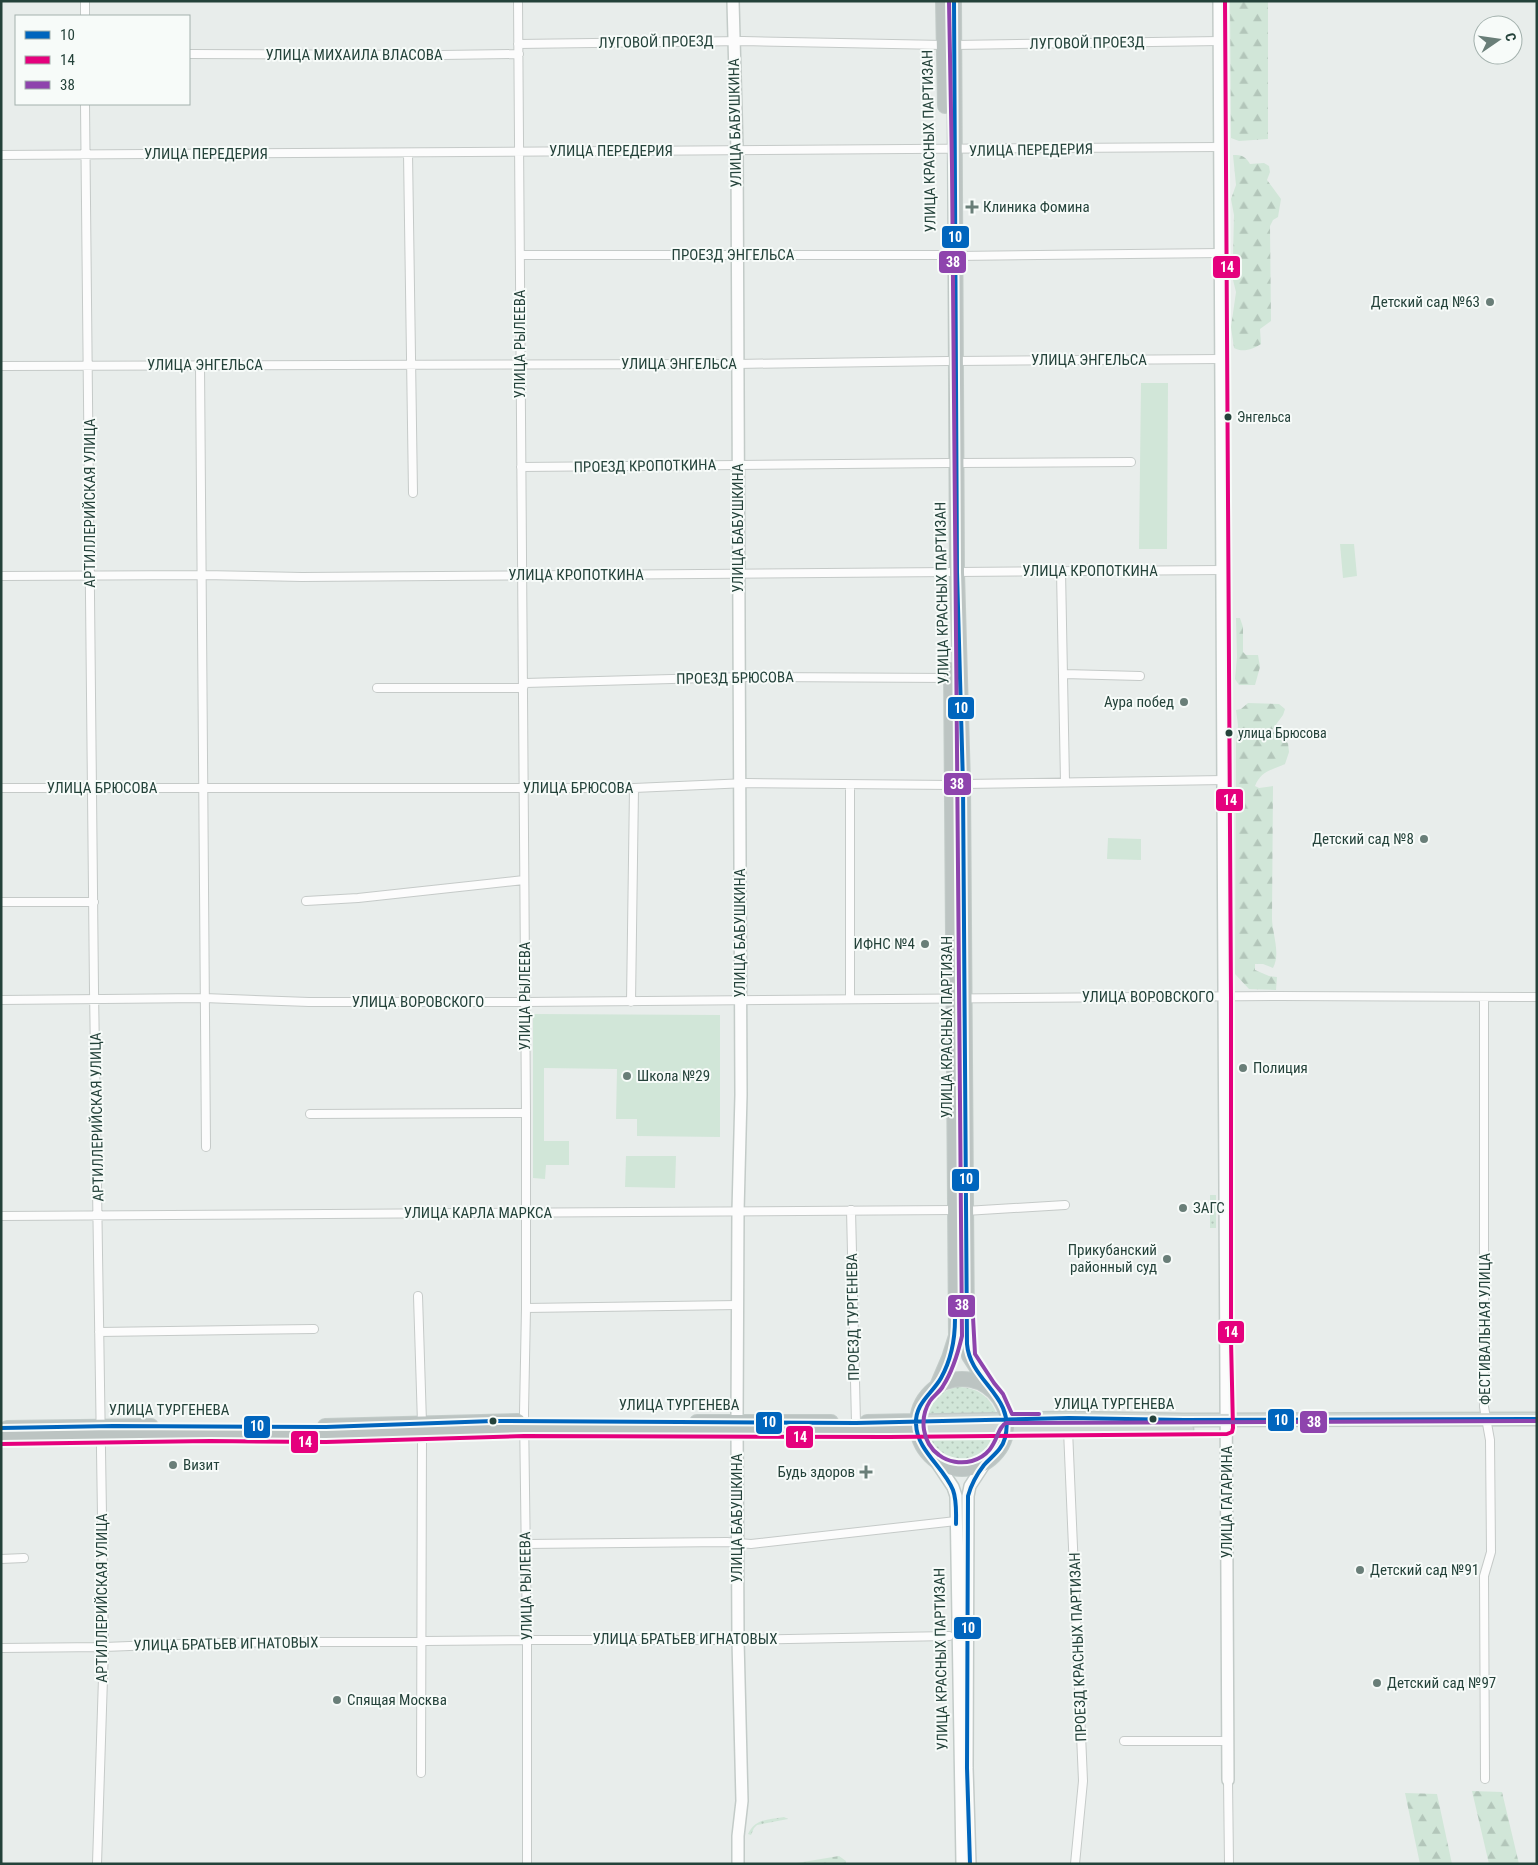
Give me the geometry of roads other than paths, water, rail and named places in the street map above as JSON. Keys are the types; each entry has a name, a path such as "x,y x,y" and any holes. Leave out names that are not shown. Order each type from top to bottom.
{"highway":[{"name":"УЛИЦА КРАСНЫХ ПАРТИЗАН","path":"917,1425 923,1401 937,1386 956,1336 960,1210 951,150 949,45 944,1"},
{"name":"УЛИЦА КРАСНЫХ ПАРТИЗАН","path":"949,45 954,1"},
{"name":"УЛИЦА КРАСНЫХ ПАРТИЗАН","path":"954,572 951,678 957,784"},
{"name":"УЛИЦА КРАСНЫХ ПАРТИЗАН","path":"960,1210 969,1356 989,1387 998,1397 1004,1408 1007,1425"},
{"path":"937,1386 952,1380 969,1379 989,1387"},
{"name":"УЛИЦА ТУРГЕНЕВА","path":"737,1426 856,1422 917,1425"},
{"name":"УЛИЦА ТУРГЕНЕВА","path":"1,1438 100,1431 326,1426 422,1429 524,1426 917,1425"},
{"path":"917,1425 924,1449 934,1460 948,1467 963,1470 985,1463 1000,1449 1007,1425"},
{"name":"УЛИЦА ТУРГЕНЕВА","path":"1,1428 100,1431"}],"main road":[{"name":"УЛИЦА ТУРГЕНЕВА","path":"1007,1425 1068,1418 1227,1424"},
{"name":"УЛИЦА ТУРГЕНЕВА","path":"917,1425 1007,1425 1068,1430 1227,1424 1486,1423 1537,1419"},
{"name":"УЛИЦА ТУРГЕНЕВА","path":"1486,1423 1537,1427"}],"street":[{"path":"85,1 85,15"},
{"name":"УЛИЦА РЫЛЕЕВА","path":"518,1 526,1113 524,1426 527,1640 527,1864"},
{"name":"УЛИЦА БАБУШКИНА","path":"733,1 737,150 741,1095 738,1211 737,1426 738,1640 742,1801 738,1836 738,1864"},
{"name":"УЛИЦА ГАГАРИНА","path":"1219,1 1225,997 1224,1340 1227,1424 1229,1864"},
{"name":"ЛУГОВОЙ ПРОЕЗД","path":"518,44 733,41 949,45 1220,41"},
{"name":"УЛИЦА МИХАИЛА ВЛАСОВА","path":"190,54 518,54"},
{"name":"АРТИЛЛЕРИЙСКАЯ УЛИЦА","path":"86,105 104,1647 97,1864"},
{"name":"УЛИЦА ПЕРЕДЕРИЯ","path":"1,155 1220,148"},
{"path":"408,152 413,492"},
{"name":"ПРОЕЗД ЭНГЕЛЬСА","path":"520,255 737,256 1221,253"},
{"name":"УЛИЦА ЭНГЕЛЬСА","path":"1,366 738,364 1221,359"},
{"path":"200,365 206,1147"},
{"name":"ПРОЕЗД КРОПОТКИНА","path":"521,467 1130,462"},
{"name":"УЛИЦА КРОПОТКИНА","path":"1,576 203,575 302,577 1223,570"},
{"path":"1061,571 1065,782"},
{"path":"1064,674 1140,676"},
{"name":"ПРОЕЗД БРЮСОВА","path":"523,688 525,682 739,677 951,678"},
{"path":"377,688 523,688"},
{"name":"УЛИЦА БРЮСОВА","path":"1,788 634,788 739,784 850,785 1224,780"},
{"path":"850,785 850,999"},
{"path":"631,1002 634,788"},
{"path":"306,901 358,898 524,880"},
{"path":"1,902 94,902"},
{"name":"ФЕСТИВАЛЬНАЯ УЛИЦА","path":"1484,997 1486,1423 1490,1440 1491,1552 1484,1576 1485,1780"},
{"name":"УЛИЦА ВОРОВСКОГО","path":"1,1000 204,998 309,1002 631,1002 958,998 1537,997"},
{"path":"310,1114 526,1113"},
{"name":"УЛИЦА КАРЛА МАРКСА","path":"1,1216 960,1210 1065,1205"},
{"name":"ПРОЕЗД ТУРГЕНЕВА","path":"851,1210 856,1422"},
{"path":"418,1296 422,1429 420,1773"},
{"path":"526,1308 738,1304"},
{"path":"99,1332 314,1329"},
{"name":"ПРОЕЗД КРАСНЫХ ПАРТИЗАН","path":"1068,1430 1083,1781 1075,1864"},
{"name":"УЛИЦА КРАСНЫХ ПАРТИЗАН","path":"934,1460 953,1487 956,1496 962,1864"},
{"name":"УЛИЦА КРАСНЫХ ПАРТИЗАН","path":"970,1864 967,1768 968,1496 970,1486 985,1463"},
{"path":"525,1544 751,1544 818,1538 956,1521"},
{"path":"1,1559 24,1558"},
{"name":"УЛИЦА БРАТЬЕВ ИГНАТОВЫХ","path":"1,1648 207,1643 738,1640 948,1636"},
{"path":"1124,1741 1228,1741"}],"place":[{"name":"Клиника Фомина","path":"972,207"},
{"name":"Детский сад №63","path":"1490,302"},
{"name":"Энгельса","path":"1228,417"},
{"name":"Аура побед","path":"1184,702"},
{"name":"улица Брюсова","path":"1229,733"},
{"name":"Детский сад №8","path":"1424,839"},
{"name":"ИФНС №4","path":"925,944"},
{"name":"Полиция","path":"1243,1068"},
{"name":"Школа №29","path":"627,1076"},
{"name":"ЗАГС","path":"1183,1208"},
{"name":"Прикубанский районный суд","path":"1167,1259"},
{"name":"Визит","path":"173,1465"},
{"name":"Будь здоров","path":"866,1472"},
{"name":"Детский сад №91","path":"1360,1570"},
{"name":"Детский сад №97","path":"1377,1683"},
{"name":"Спящая Москва","path":"337,1700"}]}
